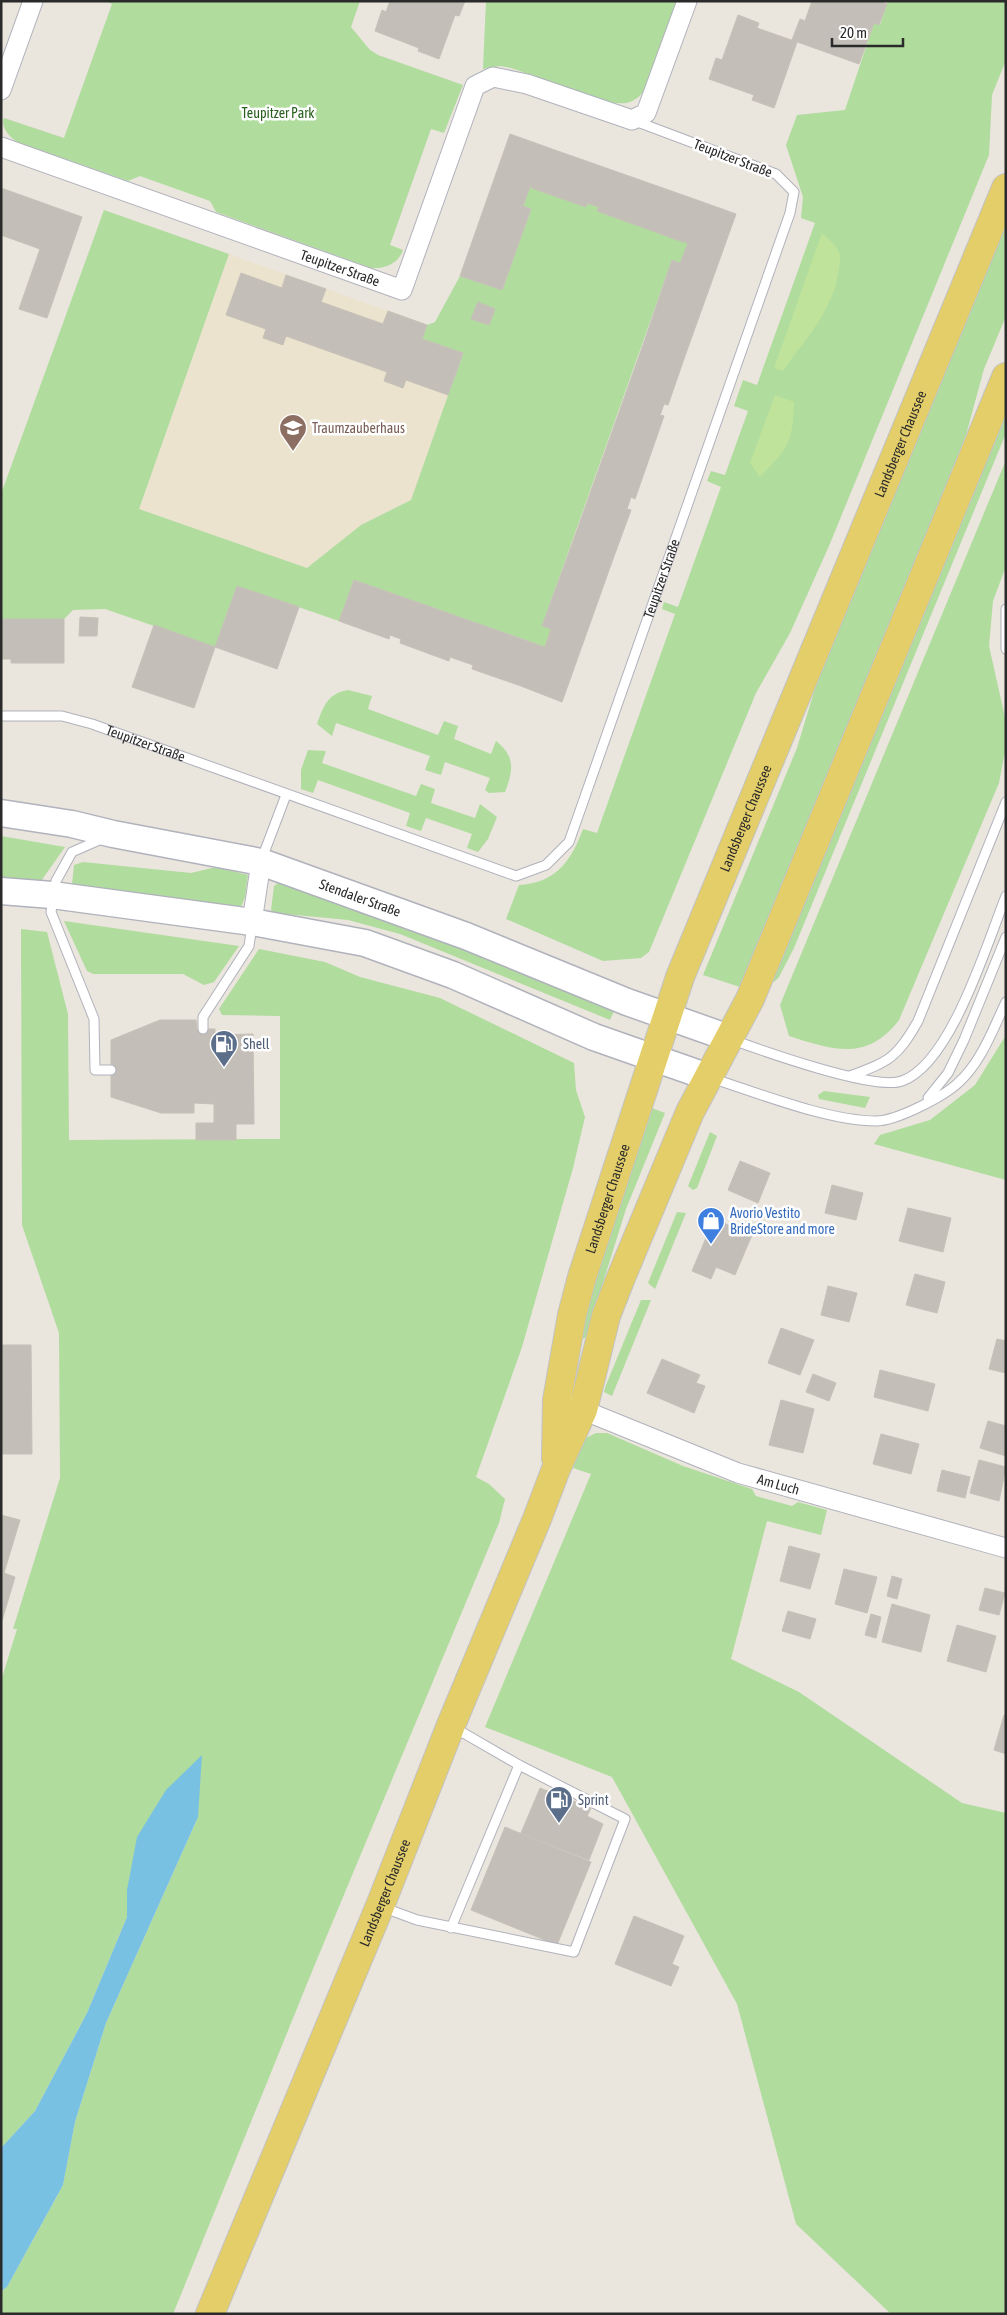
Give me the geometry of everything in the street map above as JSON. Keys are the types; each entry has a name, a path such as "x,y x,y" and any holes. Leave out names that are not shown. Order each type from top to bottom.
{"main road":[{"name":"Landsberger Chaussee","path":"556,1469 557,1400 566,1348 582,1277 680,977 1006,188"},
{"name":"Landsberger Chaussee","path":"210,2314 380,1906 450,1726 556,1469 583,1410 606,1316 690,1112 699,1073 718,1034 750,999 1006,377"},
{"name":"Stendaler Straße","path":"1,813 72,824 113,834 261,862 466,936 667,1016 718,1034"},
{"path":"1,891 52,895 252,922 365,943 453,975 594,1037 699,1073"}],"street":[{"path":"1,90 33,1"},
{"path":"632,120 646,112 687,1"},
{"name":"Teupitzer Straße","path":"1,147 402,290 475,86 493,77 527,84 632,120"},
{"path":"252,922 261,862"},
{"name":"Am Luch","path":"557,1400 738,1473 1006,1548"}],"lane":[{"name":"Teupitzer Straße","path":"1,716 62,716 92,724 516,876 546,865 569,842 790,213 794,192 776,174 632,120"},
{"path":"1005,645 1006,609"},
{"path":"261,862 286,795"},
{"path":"850,1076 883,1064 904,1046 918,1021 1006,802"},
{"path":"111,1070 95,1070 94,1019 51,912 52,895 56,881 72,852 113,834"},
{"path":"718,1034 780,1057 850,1076 881,1083 901,1082 920,1070 939,1049 956,1021 1006,896"},
{"path":"203,1029 203,1017 249,946 252,922"},
{"path":"923,1105 948,1073 1006,937"},
{"path":"699,1073 761,1095 850,1119 878,1121 902,1115 958,1084 981,1055 1006,1002"},
{"path":"380,1906 417,1920 574,1952 625,1820 519,1765 450,1726"},
{"path":"451,1928 519,1765"}],"shaded area":[{"name":"Traumzauberhaus","path":"229,254 427,325 423,339 463,353 411,500 361,525 307,568 139,509"}],"green space":[{"name":"Teupitzer Park","path":"106,1 360,1 351,27 370,50 378,55 463,85 444,133 431,129 390,245 403,250 398,259 390,265 381,268 371,268 216,212 210,201 140,176 128,181 14,140 3,125 4,118 64,138 112,4"},
{"path":"486,1 677,1 647,86 642,94 635,99 630,102 619,103 589,97 511,68 500,66 483,69"},
{"path":"888,1 1006,1 1006,60 992,95 989,155 829,546 790,633 756,693 649,952 641,958 603,961 506,919 519,885 543,880 560,868 573,851 583,829 597,833 675,614 662,609 664,602 678,607 721,487 707,481 711,471 725,475 748,411 734,406 743,380 757,385 815,223 801,218 803,197 786,145 797,115 845,110 874,23 880,25"},
{"path":"530,187 586,207 587,203 599,207 598,211 688,243 680,263 672,260 542,626 551,629 545,647 354,580 339,621 237,586 215,647 105,609 73,610 64,619 1,619 1,494 104,210 229,254 139,509 307,568 361,525 411,500 463,353 422,339 427,325 435,322 460,276 502,290 531,209 523,206"},
{"path":"1006,223 1006,316 984,369 966,435 940,502 740,987 703,975 797,748 816,685"},
{"path":"822,233 840,254 836,283 818,323 783,371 774,368"},
{"path":"775,395 794,402 792,427 783,451 760,477 750,463"},
{"path":"1006,411 1006,433 794,948 779,977 774,982 773,979"},
{"path":"1006,460 1006,566 993,601 989,646 1006,722 1006,746 999,783 899,1020 887,1033 874,1042 862,1047 835,1048 789,1036 780,1005"},
{"path":"348,690 372,696 368,709 438,735 444,721 458,726 454,739 491,754 496,741 510,759 511,771 505,792 489,793 485,790 490,778 445,762 441,775 425,770 430,756 336,723 332,736 317,724 327,702 336,694"},
{"path":"308,750 326,751 322,763 416,796 421,784 435,789 431,803 475,818 480,804 497,817 488,839 478,852 467,848 472,834 426,818 421,831 406,826 410,813 318,780 313,793 301,789 301,770"},
{"path":"1,836 65,847 41,881 1,877"},
{"path":"83,862 191,873 216,867 248,875 245,897 241,907 72,885 74,865"},
{"path":"278,883 405,924 532,975 614,1011 610,1020 400,934 348,920 275,913 271,910 274,886"},
{"path":"64,921 239,946 214,982 204,985 183,974 93,974 87,971"},
{"path":"21,929 47,932 68,1014 69,1140 280,1139 280,1016 222,1015 219,1009 259,949 325,962 360,977 440,998 574,1063 576,1090 585,1117 573,1168 522,1347 476,1477 489,1484 505,1499 499,1523 313,1969 173,2314 1,2314 1,2291 7,2287 63,2185 75,2122 106,2023 198,1817 127,1890 127,1917 87,2013 35,2111 1,2148 1,1681 17,1629 13,1629 60,1478 59,1333 22,1225"},
{"path":"1006,1035 1006,1180 874,1144 880,1135 930,1120 975,1085"},
{"path":"824,1091 870,1097 865,1108 819,1099 818,1095"},
{"path":"649,1107 665,1113 626,1209 586,1337 580,1341 579,1338 592,1289"},
{"path":"710,1132 717,1136 697,1188 693,1190 688,1186"},
{"path":"677,1212 686,1213 655,1289 648,1283"},
{"path":"641,1300 651,1300 612,1396 604,1392 606,1385"},
{"path":"596,1433 607,1433 683,1466 752,1489 756,1496 792,1506 798,1502 827,1510 821,1535 767,1521 731,1659 799,1692 962,1803 1006,1813 1006,2314 891,2314 796,2224 737,2004 612,1777 485,1727 591,1474 573,1468 584,1439"}],"water":[{"path":"202,1755 198,1817 106,2023 75,2122 63,2185 7,2287 1,2291 1,2148 35,2111 87,2013 127,1917 127,1890 137,1837 166,1790"}],"building":[{"path":"390,1 465,1 459,16 455,15 439,59 418,51 419,48 375,31 382,10 386,12"},
{"path":"812,1 879,1 887,4 879,25 874,23 859,64 792,40 800,19 805,21"},
{"path":"738,15 759,23 757,28 797,42 774,108 752,100 754,95 709,79 716,58 722,60"},
{"path":"510,134 552,149 537,190 530,187 523,206 531,209 502,290 460,276"},
{"path":"552,149 694,199 680,241 597,211 599,207 587,203 586,207 537,190"},
{"path":"1,188 82,217 47,318 19,309 40,249 1,235"},
{"path":"694,199 736,214 685,356 644,342 672,260 680,263 688,243 680,241"},
{"path":"241,273 282,288 286,275 326,289 321,302 383,324 388,311 427,325 422,339 463,353 448,395 406,380 403,388 384,381 387,372 286,336 283,345 263,338 266,329 226,315"},
{"path":"478,302 495,309 489,325 471,319"},
{"path":"644,342 685,356 668,405 664,404 660,415 664,416 635,499 631,497 627,509 631,510 613,559 572,544"},
{"path":"572,544 613,559 562,702 521,686 536,644 545,647 551,629 542,626"},
{"path":"354,580 536,644 521,686 472,669 473,665 450,657 449,661 400,643 401,639 390,635 389,639 339,621"},
{"path":"237,586 299,607 277,669 215,647"},
{"path":"80,617 98,618 97,636 79,636"},
{"path":"1,619 64,619 64,663 11,663 11,659 1,659"},
{"path":"154,625 215,647 194,708 132,687"},
{"path":"160,1020 196,1020 197,1029 215,1029 214,1104 194,1103 194,1113 161,1113 111,1097 111,1040"},
{"path":"253,1034 254,1124 236,1124 236,1140 196,1140 196,1123 214,1123 214,1035"},
{"path":"740,1161 770,1173 758,1203 728,1190"},
{"path":"832,1185 863,1193 856,1220 825,1213"},
{"path":"908,1208 951,1218 943,1252 899,1241"},
{"path":"714,1219 752,1235 735,1275 716,1267 711,1279 692,1271"},
{"path":"915,1274 945,1282 937,1313 906,1305"},
{"path":"828,1286 857,1293 849,1322 821,1315"},
{"path":"781,1328 814,1340 800,1375 768,1363"},
{"path":"997,1339 1006,1341 1006,1373 989,1369"},
{"path":"1,1345 31,1345 32,1454 1,1454"},
{"path":"662,1359 700,1375 696,1383 705,1386 694,1413 647,1393"},
{"path":"880,1370 935,1384 928,1411 874,1397"},
{"path":"813,1374 836,1383 829,1401 806,1392"},
{"path":"781,1400 814,1409 803,1453 769,1445"},
{"path":"988,1421 1006,1426 1006,1456 980,1448"},
{"path":"881,1434 919,1444 911,1474 873,1464"},
{"path":"979,1460 1006,1467 999,1501 970,1493"},
{"path":"942,1470 970,1477 965,1498 937,1491"},
{"path":"1,1515 20,1520 4,1573 15,1577 1,1624"},
{"path":"789,1546 820,1554 810,1589 780,1581"},
{"path":"844,1569 877,1577 867,1613 835,1604"},
{"path":"892,1576 902,1579 897,1599 887,1596"},
{"path":"985,1588 1005,1593 999,1615 979,1610"},
{"path":"892,1604 930,1615 921,1652 882,1642"},
{"path":"788,1611 816,1619 810,1639 782,1631"},
{"path":"871,1614 881,1617 876,1638 865,1635"},
{"path":"957,1625 996,1636 986,1672 947,1661"},
{"path":"1004,1715 1006,1715 1006,1754 994,1750"},
{"path":"540,1788 591,1808 587,1816 603,1824 589,1860 521,1833"},
{"path":"505,1827 591,1862 557,1945 471,1910"},
{"path":"634,1916 684,1936 672,1964 679,1967 671,1986 615,1964"}],"place":[{"name":"Traumzauberhaus","path":"293,452"},
{"name":"Shell","path":"224,1068"},
{"name":"Avorio Vestito BrideStore and more","path":"711,1245"},
{"name":"Sprint","path":"559,1824"}]}
